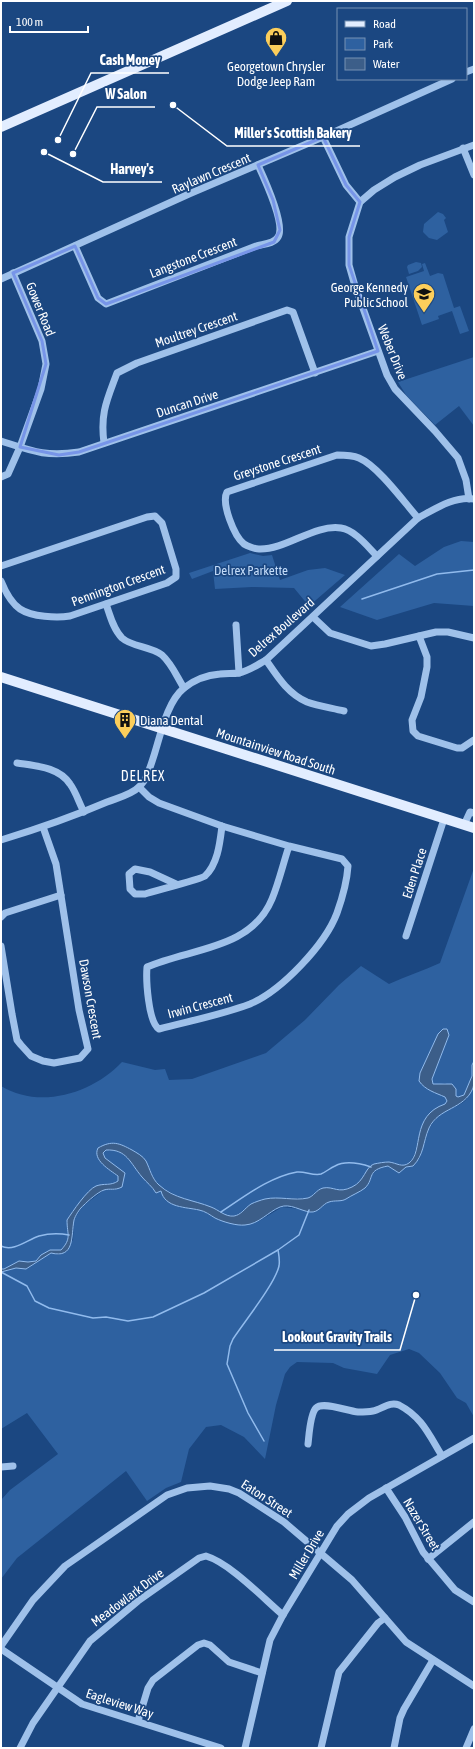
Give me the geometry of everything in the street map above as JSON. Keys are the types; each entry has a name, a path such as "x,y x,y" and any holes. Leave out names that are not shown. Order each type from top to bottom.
{"main road":[{"path":"1,126 287,1"},
{"name":"Mountainview Road South","path":"1,677 474,828"}],"street":[{"name":"Raylawn Crescent","path":"1,279 189,194 323,137 450,80"},
{"path":"323,137 346,185 360,202 374,190 395,177 463,148 474,145"},
{"path":"463,148 474,175"},
{"name":"Langstone Crescent","path":"75,246 98,298 106,304 256,246 274,242 279,236 280,230 273,200 258,165"},
{"name":"Weber Drive","path":"360,202 349,237 349,265 386,375 395,389 435,431 458,458 471,499"},
{"name":"Gower Road","path":"1,477 8,474 20,447 40,389 46,364 42,341 13,273"},
{"name":"Moultrey Crescent","path":"104,443 102,426 104,411 117,373 137,363 287,310 293,312 315,373"},
{"name":"Duncan Drive","path":"1,441 39,453 59,455 79,452 378,351"},
{"name":"Greystone Crescent","path":"377,556 351,532 342,528 320,531 269,548 257,549 245,544 235,532 224,496 227,492 337,455 349,455 368,463 418,518"},
{"name":"Delrex Boulevard","path":"139,787 151,766 170,708 175,698 184,688 202,678 220,674 239,673 266,660 418,518 447,503 471,499"},
{"name":"Pennington Crescent","path":"1,566 147,517 155,516 162,524 176,569 176,577 167,583 70,616 60,617 43,616 21,610 10,600 1,581"},
{"path":"106,604 114,626 122,637 127,641 149,648 161,655 171,666 184,688"},
{"path":"312,617 330,633 371,646 436,632 448,632 474,638"},
{"path":"236,625 239,673"},
{"path":"419,636 427,657 427,667 421,697 412,720 413,731 418,736 457,748 462,748 474,740"},
{"path":"266,660 282,683 294,694 307,702 344,711"},
{"path":"17,763 34,765 59,772 70,784 84,812"},
{"path":"1,840 84,812 128,794 139,787"},
{"name":"Irwin Crescent","path":"139,787 149,797 159,803 222,826 289,846 342,859 348,866 336,914 316,949 288,979 263,997 251,1003 225,1012 159,1029 155,1026 152,1019 146,977 148,967 160,961 222,944 237,937 251,927 262,915 272,900 289,846"},
{"path":"464,825 470,812 474,813"},
{"name":"Eden Place","path":"406,936 444,818"},
{"path":"176,884 150,872 135,869 129,874 130,888 135,894 145,894 204,877 213,865 219,848 222,826"},
{"name":"Dawson Crescent","path":"1,946 17,1040 31,1056 43,1061 54,1063 80,1058 88,1049 79,1010 56,864 43,827"},
{"path":"1,917 5,913 61,895"},
{"path":"308,1444 309,1430 314,1411 318,1407 324,1405 367,1412 392,1404 401,1406 418,1418 442,1456"},
{"name":"Miller Drive","path":"245,1748 270,1640 283,1615 333,1532 348,1514 360,1504 474,1438"},
{"path":"1,1467 12,1466"},
{"name":"Eaton Street","path":"1,1646 25,1610 62,1568 167,1495 187,1488 210,1486 229,1489 239,1493 284,1522 352,1580 402,1638 474,1686"},
{"name":"Nazer Street","path":"386,1488 405,1517 418,1544 428,1559 455,1590 474,1602"},
{"path":"428,1559 474,1522"},
{"name":"Meadowlark Drive","path":"20,1748 33,1723 90,1640 138,1601 202,1557 211,1557 238,1575 283,1615"},
{"path":"322,1748 339,1672 378,1623 385,1618"},
{"path":"138,1722 148,1688 153,1680 201,1644 210,1645 230,1662 262,1673"},
{"name":"Eagleview Way","path":"1,1649 82,1704 221,1748"},
{"path":"394,1748 402,1713 433,1660"},
{"path":"466,1748 474,1729"}],"highlighted area":[{"path":"323,137 346,185 360,202 349,237 349,265 378,351 79,452 59,455 20,447 46,364 42,341 13,273 75,246 98,298 106,304 274,242 280,230 273,200 258,165"}],"green space":[{"path":"438,212 443,214 446,218 444,220 448,232 437,240 429,238 423,232 424,224"},
{"path":"416,262 421,263 422,267 418,271 409,274 407,267 408,265"},
{"path":"425,263 430,276 438,273 443,274 454,308 460,306 469,331 460,334 452,311 438,316 439,319 422,325 406,277 424,271 422,264"},
{"path":"474,357 474,426 459,406 435,425 406,395 398,382"},
{"path":"461,541 474,542 474,606 434,603 377,620 340,607 399,554 415,566 444,547"},
{"name":"Delrex Parkette","path":"250,553 263,556 272,555 280,580 308,570 325,568 345,575 309,606 294,588 252,587 215,589 213,571 192,579 189,573"},
{"path":"474,868 474,1060 472,1065 472,1076 464,1095 458,1097 456,1096 456,1089 445,1083 437,1085 433,1084 432,1079 449,1035 438,1034 420,1073 445,1097 447,1101 446,1104 435,1110 427,1117 422,1126 412,1160 402,1166 389,1162 381,1163 368,1168 364,1178 353,1187 340,1191 327,1188 318,1190 309,1198 272,1198 251,1204 237,1215 226,1216 211,1207 181,1198 159,1186 145,1160 125,1146 98,1148 107,1168 118,1176 118,1181 100,1186 88,1193 83,1198 67,1220 69,1239 61,1250 41,1255 36,1261 19,1261 4,1269 1,1269 1,1086 16,1093 32,1097 49,1097 65,1095 81,1090 110,1073 122,1062 155,1070 165,1069 169,1080 192,1079 266,1053 305,1020 339,985 361,966 389,984 440,963"},
{"path":"474,1087 474,1417 466,1403 457,1398 440,1373 419,1353 409,1349 390,1355 377,1374 344,1368 333,1363 297,1362 290,1367 285,1374 276,1405 265,1459 244,1437 221,1425 206,1427 189,1449 181,1482 166,1488 147,1501 126,1471 17,1558 1,1579 1,1500 10,1490 58,1454 27,1413 1,1429 1,1272 16,1268 27,1269 51,1253 59,1255 73,1240 74,1219 83,1206 104,1190 115,1190 124,1173 105,1158 103,1153 105,1150 112,1150 123,1154 156,1193 161,1191 179,1207 201,1210 216,1219 259,1221 282,1207 317,1211 328,1202 368,1184 373,1174 380,1168 388,1166 399,1173 406,1167 411,1167 420,1158 429,1129 434,1121 443,1112 465,1101"}],"water":[{"path":"443,1029 447,1029 449,1035 432,1079 433,1084 452,1084 456,1089 456,1096 458,1097 464,1095 472,1076 472,1065 474,1061 473,1088 464,1101 433,1121 427,1133 417,1162 413,1166 406,1167 399,1173 388,1166 381,1168 374,1172 365,1188 344,1200 331,1201 316,1211 310,1212 284,1206 276,1209 255,1222 242,1225 222,1221 201,1211 171,1204 163,1197 161,1191 156,1193 123,1154 113,1150 106,1150 103,1153 105,1158 125,1173 122,1187 102,1191 81,1208 74,1220 70,1245 64,1253 51,1253 26,1269 16,1268 1,1272 1,1269 4,1269 19,1261 36,1261 41,1255 50,1250 61,1250 68,1239 67,1220 84,1196 96,1186 118,1181 118,1176 107,1168 97,1157 98,1148 107,1144 119,1144 142,1156 157,1183 165,1190 184,1199 211,1207 231,1216 239,1214 251,1204 265,1199 303,1199 310,1197 323,1188 340,1190 347,1189 360,1181 369,1168 374,1164 389,1162 402,1165 409,1163 416,1151 422,1125 434,1110 445,1104 447,1101 445,1097 427,1089 419,1081 420,1073 438,1034"}],"waterway":[{"path":"362,599 437,574 474,570"},
{"path":"221,1212 257,1188 277,1178 297,1172 321,1174 339,1164 344,1163 357,1163 371,1167"},
{"path":"1,1272 27,1286 35,1301 49,1308 93,1318 106,1317 128,1321 153,1317 204,1293 278,1250 299,1235 309,1210"},
{"path":"1,1246 11,1248 16,1247 39,1236 47,1234 69,1235"},
{"path":"264,1441 248,1413 227,1364 230,1346 233,1339 272,1283 279,1266 278,1250"}],"place":[{"name":"Georgetown Chrysler Dodge Jeep Ram","path":"276,58"},
{"name":"Miller's Scottish Bakery","path":"173,105"},
{"name":"Cash Money","path":"58,140"},
{"name":"Harvey's","path":"44,152"},
{"name":"W Salon","path":"73,154"},
{"name":"George Kennedy Public School","path":"424,314"},
{"name":"Diana Dental","path":"125,740"},
{"name":"Lookout Gravity Trails","path":"416,1295"}],"district":[{"name":"DELREX","path":"143,776"}]}
